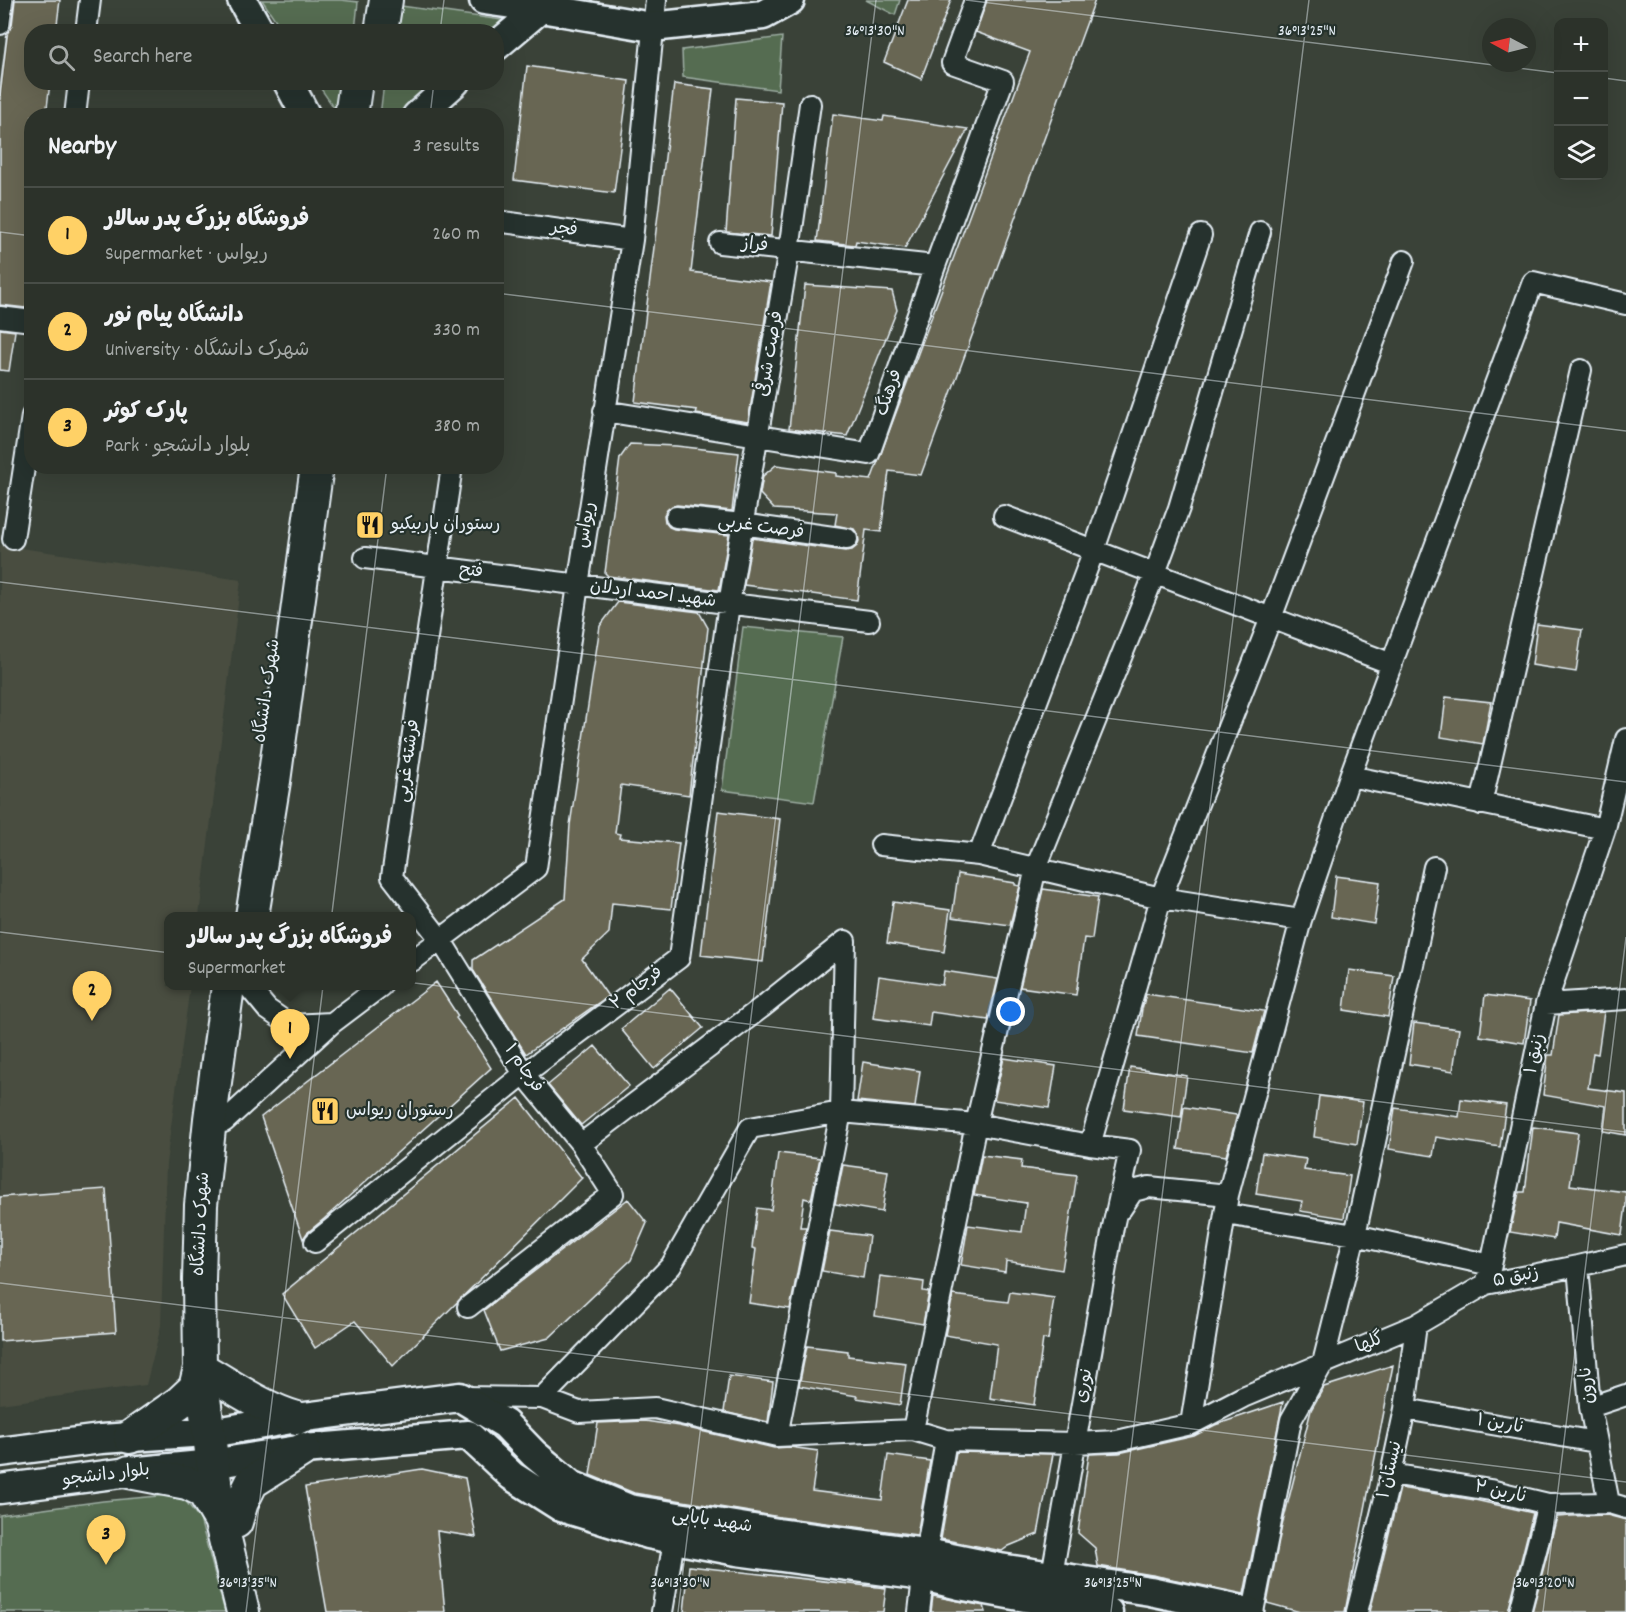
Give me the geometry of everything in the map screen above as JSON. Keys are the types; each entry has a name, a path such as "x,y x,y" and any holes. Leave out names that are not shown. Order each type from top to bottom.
{"main road":[{"path":"242,0 256,24"},
{"path":"364,24 368,0"},
{"path":"382,24 386,0"},
{"path":"484,0 654,14 764,15 790,0"},
{"path":"504,38 538,4"},
{"path":"292,90 302,108"},
{"path":"352,108 355,90"},
{"path":"370,108 373,90"},
{"path":"426,108 446,90"},
{"name":"شهرک دانشگاه","path":"237,912 299,474"},
{"path":"253,912 274,781 316,474"},
{"name":"شهرک دانشگاه","path":"209,1373 199,1280 201,1205 227,990"},
{"path":"241,990 224,1122 218,1192 214,1329 209,1373 217,1447 243,1612"},
{"path":"209,1373 281,1414 297,1418"},
{"path":"130,1437 180,1402 209,1373"},
{"path":"217,1447 297,1418 460,1397"},
{"name":"شهید بابایی","path":"460,1397 505,1424 534,1454 571,1485 629,1509 778,1533 924,1565 959,1585 1108,1612"},
{"name":"شهید بابایی","path":"217,1447 304,1449 468,1435 512,1476 561,1507 674,1540 737,1551 924,1565 1000,1568 1150,1591 1251,1612"},
{"name":"بلوار دانشجو","path":"0,1452 130,1437 217,1447"},
{"name":"بلوار دانشجو","path":"0,1489 129,1472 217,1447"},
{"path":"228,1521 242,1502 252,1482 304,1449"},
{"path":"129,1472 187,1483 202,1491 228,1521 255,1612"}],"street":[{"path":"0,24 3,0"},
{"path":"87,24 90,0"},
{"name":"فرهنگ","path":"604,411 869,454 935,266 1004,81 952,63 975,0"},
{"name":"ریواس","path":"416,957 536,868 604,411 632,240 654,14"},
{"path":"76,108 78,90"},
{"name":"فرصت شرقی","path":"729,604 789,250 810,104"},
{"name":"فجر","path":"504,222 632,240"},
{"path":"913,1430 976,1124 1036,868 1179,508 1260,232"},
{"path":"979,855 1094,550 1201,235"},
{"name":"فراز","path":"720,243 935,266"},
{"path":"460,1397 542,1398 671,1266 750,1128 841,1112 976,1124 1090,1145 1161,898 1271,618 1404,261"},
{"path":"1191,1424 1227,1204 1301,920 1350,776 1533,282 1626,304"},
{"path":"0,317 24,320"},
{"path":"1480,804 1581,370"},
{"path":"13,539 24,468"},
{"name":"فرشته غربی","path":"440,939 392,877 451,474"},
{"path":"1004,516 1392,664"},
{"name":"فرصت غربی","path":"676,517 847,539"},
{"name":"فتح","path":"365,558 578,585"},
{"name":"شهید احمد اردلان","path":"578,585 729,604"},
{"path":"729,604 869,621"},
{"name":"فرجام ۲","path":"315,1242 524,1074 679,958 729,604"},
{"name":"زنبق ۱","path":"1486,1284 1546,1004 1605,829 1626,739"},
{"path":"1350,776 1605,829"},
{"path":"881,845 979,855 1161,898 1301,920"},
{"path":"1251,1612 1291,1419 1323,1363 1355,1235 1434,867"},
{"name":"فرجام ۱","path":"440,939 524,1074 581,1144 613,1194 468,1307"},
{"path":"581,1144 761,1008 845,941 841,1112 777,1436"},
{"path":"251,990 267,1009 290,1025 332,1023"},
{"path":"224,1122 332,1023 376,990"},
{"path":"1546,1004 1626,999"},
{"name":"نوری","path":"1052,1575 1130,1150 1090,1145"},
{"path":"1116,1217 1133,1191 1149,1187 1491,1265"},
{"name":"زنبق ۵","path":"1416,1325 1486,1284 1626,1255"},
{"name":"نارون","path":"1578,1266 1590,1407 1596,1442 1618,1506"},
{"name":"گلها","path":"542,1398 579,1412 655,1408 777,1436 913,1430 946,1440 1075,1443 1117,1441 1191,1424 1243,1397 1416,1325"},
{"name":"نیستان ۱","path":"1357,1612 1405,1409 1416,1325"},
{"path":"1590,1407 1626,1395"},
{"name":"نارین ۱","path":"1405,1409 1596,1442"},
{"path":"919,1612 924,1565 946,1440"},
{"name":"نارین ۲","path":"1391,1474 1490,1490 1548,1504 1618,1506"},
{"path":"1520,1612 1548,1504"},
{"path":"662,1612 674,1540"}],"shaded area":[{"path":"0,545 241,580 200,912 164,912 164,990 189,990 166,1164 161,1326 146,1385 0,1404"}],"green space":[{"path":"262,0 358,2 356,24 278,24"},
{"path":"866,0 900,0 895,15"},
{"path":"394,5 509,21 504,25 392,24"},
{"path":"782,37 778,90 683,77 682,50"},
{"path":"322,90 347,90 341,108 334,108"},
{"path":"383,90 431,90 410,108 381,108"},
{"path":"743,627 843,637 814,802 722,790"},
{"path":"180,1494 200,1519 225,1612 0,1612 0,1515 103,1501"}],"building":[{"path":"15,0 60,0 57,24 24,24 24,90 49,90 47,108 24,108 24,308 0,305 0,90 7,33 12,25"},
{"path":"908,0 951,0 921,79 884,62"},
{"path":"987,0 1095,0 921,475 889,471 881,532 866,530 857,600 744,585 752,538 845,551 857,546 858,535 854,529 835,525 837,513 774,509 760,494 763,476 776,465 871,480 1030,52 976,32"},
{"path":"527,66 629,81 614,193 514,180"},
{"path":"674,84 713,89 691,272 771,282 748,422 696,414 697,410 635,402"},
{"path":"736,98 782,102 771,236 726,232"},
{"path":"833,114 883,121 884,116 968,129 905,248 856,241 855,245 817,241"},
{"path":"805,285 892,291 897,310 847,436 789,429"},
{"path":"0,329 15,331 9,371 0,370"},
{"path":"630,444 739,453 732,511 677,505 672,506 664,515 665,522 674,529 729,535 719,590 608,576 605,573 620,458"},
{"path":"618,602 699,612 708,628 689,795 621,785 615,833 620,834 619,838 679,843 671,909 612,903 609,933 582,959 608,996 526,1054 473,970 473,960 565,899 570,825 600,626"},
{"path":"1537,624 1582,630 1576,672 1532,665"},
{"path":"1446,697 1491,702 1483,744 1441,737"},
{"path":"718,811 780,819 763,962 701,955"},
{"path":"958,874 1015,883 1020,886 1010,925 952,917"},
{"path":"1336,876 1380,882 1374,924 1331,917"},
{"path":"1043,889 1098,897 1092,939 1084,938 1076,995 1020,987"},
{"path":"893,902 950,910 944,952 887,943"},
{"path":"1349,970 1394,976 1388,1017 1344,1010"},
{"path":"944,971 998,979 988,1020 931,1012 929,1026 873,1018 879,976 942,985"},
{"path":"436,982 458,1016 456,1018 491,1068 303,1239 261,1117"},
{"path":"670,988 703,1028 654,1069 621,1029"},
{"path":"1146,994 1264,1011 1253,1053 1138,1036"},
{"path":"1485,995 1530,1001 1524,1043 1480,1036"},
{"path":"1604,1012 1598,1054 1593,1053 1588,1088 1626,1093 1626,1135 1603,1131 1606,1106 1543,1095 1548,1055 1553,1055 1559,1015"},
{"path":"1414,1023 1459,1029 1453,1071 1409,1064"},
{"path":"595,1046 629,1086 581,1125 548,1085"},
{"path":"1004,1058 1056,1066 1049,1108 994,1100"},
{"path":"863,1062 920,1071 915,1107 857,1101"},
{"path":"1130,1067 1187,1076 1181,1117 1124,1109"},
{"path":"1319,1096 1363,1102 1357,1144 1314,1137"},
{"path":"519,1098 582,1178 393,1366 355,1321 315,1348 282,1294"},
{"path":"1461,1099 1506,1105 1500,1147 1436,1137 1433,1156 1389,1149 1395,1108 1459,1117"},
{"path":"1184,1107 1237,1115 1226,1156 1178,1149"},
{"path":"1533,1127 1578,1133 1570,1185 1626,1192 1622,1235 1556,1223 1554,1239 1510,1232 1519,1192 1525,1192"},
{"path":"778,1153 820,1158 811,1200 804,1198 800,1227 806,1227 790,1309 749,1303 756,1249 752,1248 757,1208 771,1210"},
{"path":"1262,1153 1306,1159 1304,1170 1350,1176 1344,1218 1300,1211 1302,1201 1256,1194"},
{"path":"982,1155 1022,1160 1021,1168 1077,1175 1062,1270 1006,1261 1005,1272 961,1265 968,1225 1022,1232 1026,1203 974,1195"},
{"path":"843,1165 888,1171 882,1212 835,1204"},
{"path":"106,1189 116,1332 0,1341 0,1197"},
{"path":"628,1199 647,1223 631,1260 549,1338 500,1351 484,1310"},
{"path":"830,1231 869,1236 863,1278 822,1271"},
{"path":"880,1276 924,1282 923,1291 929,1292 923,1324 875,1316"},
{"path":"1010,1292 1054,1298 1048,1340 1043,1339 1034,1405 990,1398 997,1344 945,1335 953,1295 1008,1302"},
{"path":"807,1346 848,1351 848,1356 906,1363 900,1405 799,1386"},
{"path":"1393,1365 1345,1612 1300,1612 1267,1603 1281,1530 1311,1410 1324,1387"},
{"path":"729,1376 773,1382 768,1422 724,1412"},
{"path":"1283,1402 1244,1594 1098,1566 1095,1548 1078,1533 1089,1454 1119,1453 1194,1436 1215,1425"},
{"path":"645,1421 679,1426 774,1448 790,1447 818,1451 812,1491 882,1500 888,1455 930,1461 917,1535 780,1517 634,1493 590,1475 598,1423"},
{"path":"956,1452 1053,1454 1038,1534 1002,1551 941,1539"},
{"path":"422,1469 465,1478 476,1537 437,1531 445,1612 327,1612 305,1487"},
{"path":"1400,1488 1475,1500 1533,1513 1508,1612 1370,1612"},
{"path":"1607,1515 1626,1520 1626,1612 1532,1612 1557,1517"},
{"path":"689,1566 886,1588 883,1612 684,1612"},
{"path":"933,1596 984,1606 986,1612 931,1612"}],"place":[{"name":"رستوران باربیکیو","path":"370,525"},
{"name":"دانشگاه پیام نور","path":"92,1021"},
{"name":"فروشگاه بزرگ پدر سالار","path":"290,1059"},
{"name":"رستوران ریواس","path":"325,1111"},
{"name":"پارک کوثر","path":"106,1565"}]}
